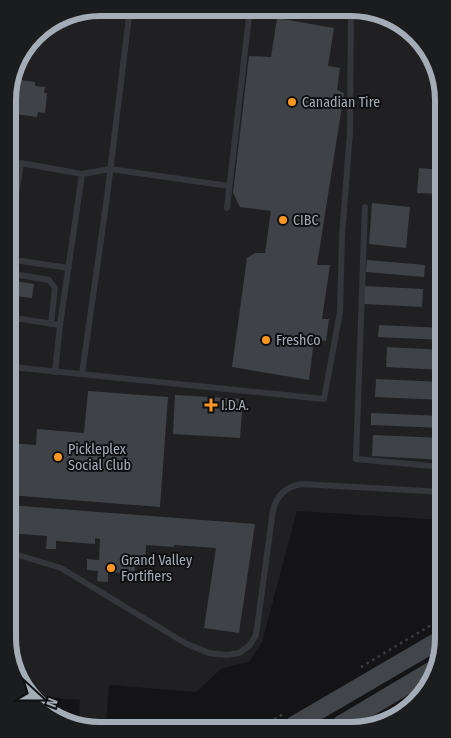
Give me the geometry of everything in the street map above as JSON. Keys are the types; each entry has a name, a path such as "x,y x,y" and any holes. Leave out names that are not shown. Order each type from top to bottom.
{"main road":[{"path":"301,722 435,643"},
{"path":"343,722 427,673"}],"lane":[{"path":"82,374 129,16"},
{"path":"227,208 249,16"},
{"path":"16,367 324,399 340,312 342,236 350,132 351,16"},
{"path":"54,30 68,23"},
{"path":"16,195 21,163 82,174 110,170 229,186"},
{"path":"55,372 82,174"},
{"path":"365,207 356,459 435,466"},
{"path":"16,260 69,268"},
{"path":"16,274 49,280 55,288 51,324"},
{"path":"16,318 60,325"},
{"path":"16,554 61,568 185,643 209,653 233,654 239,653 249,646 256,634 273,510 277,499 285,490 302,484 435,492"}],"shaded area":[{"path":"100,16 351,16 373,19 393,27 410,41 424,58 433,84 435,100 435,520 297,511 262,642 249,662 222,668 196,692 109,685 106,722 79,719 80,700 41,697 27,680 18,654 16,638 16,100 21,73 27,58 45,37 58,27 73,21"}],"building":[{"path":"277,18 334,28 328,66 340,68 337,90 344,93 317,265 330,265 322,319 329,319 326,341 314,340 309,380 232,367 247,258 255,253 265,253 271,211 240,207 233,193 249,56 271,57"},
{"path":"19,80 35,82 35,86 45,87 44,93 47,93 45,113 38,112 37,117 16,114"},
{"path":"419,168 435,169 435,194 417,193"},
{"path":"372,203 410,207 406,248 369,244"},
{"path":"435,208 435,250 433,250"},
{"path":"367,260 425,265 424,277 366,272"},
{"path":"16,281 34,284 32,298 16,296"},
{"path":"365,286 423,289 422,307 364,304"},
{"path":"434,289 435,308 433,308"},
{"path":"379,325 435,328 435,340 378,337"},
{"path":"387,347 435,350 435,370 386,367"},
{"path":"376,379 435,382 435,400 375,397"},
{"path":"88,391 168,397 160,507 16,496 16,444 36,445 37,429 84,433"},
{"path":"175,395 243,399 240,438 173,434"},
{"path":"371,413 435,416 435,428 371,425"},
{"path":"373,435 435,438 435,460 372,456"},
{"name":"Grand Valley Fortifiers","path":"16,506 255,524 239,633 204,628 216,548 146,545 145,565 135,564 135,574 108,572 108,582 97,581 98,571 87,570 87,559 99,560 100,539 95,538 95,544 56,541 56,549 46,549 47,536 16,534"}],"place":[{"name":"Canadian Tire","path":"292,102"},
{"name":"CIBC","path":"283,220"},
{"name":"FreshCo","path":"266,340"},
{"name":"I.D.A.","path":"211,405"},
{"name":"Pickleplex Social Club","path":"58,457"},
{"name":"Grand Valley Fortifiers","path":"111,568"}]}
